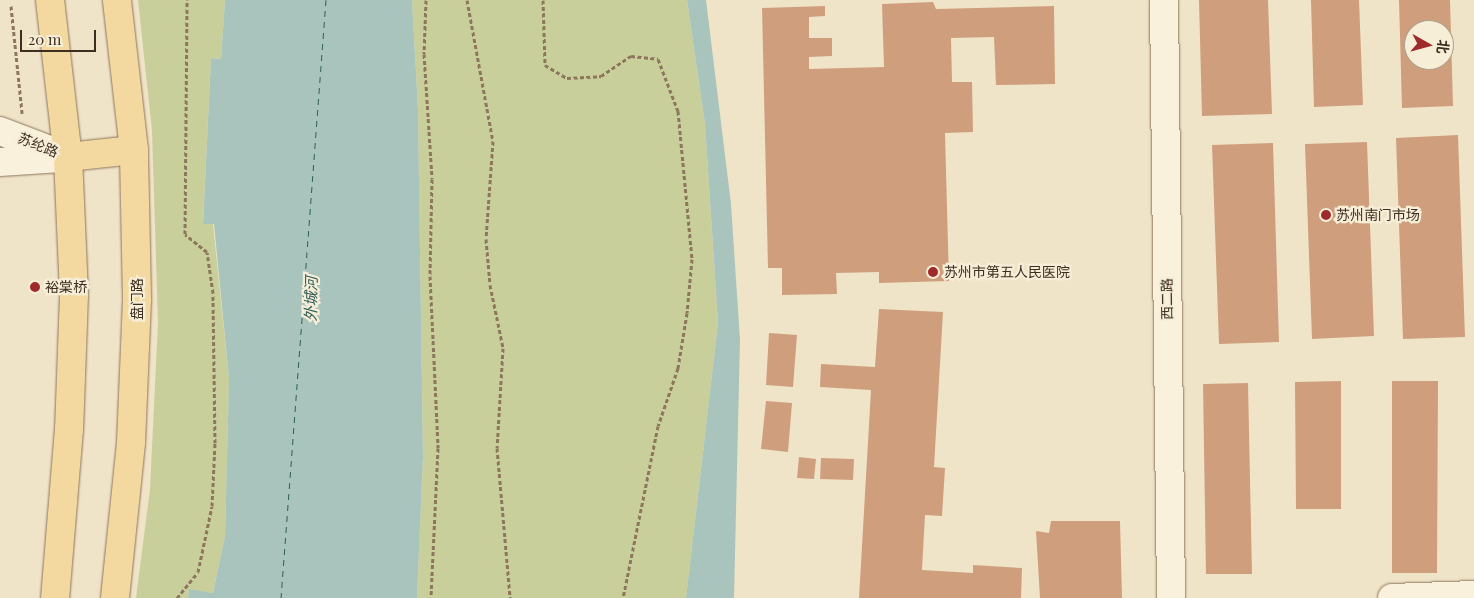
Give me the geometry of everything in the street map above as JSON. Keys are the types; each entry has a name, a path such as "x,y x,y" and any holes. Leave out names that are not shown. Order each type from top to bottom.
{"main road":[{"path":"50,0 68,157 74,330 64,512 55,598"},
{"name":"盘门路","path":"115,598 127,493 136,337 134,150 117,0"},
{"path":"68,157 134,150"}],"street":[{"name":"西二路","path":"1164,0 1171,598"},
{"name":"苏纶路","path":"0,130 68,157"},
{"name":"苏纶路","path":"0,162 68,157"},
{"path":"1392,598 1474,595"}],"path":[{"path":"177,598 198,572 212,506 215,443 213,293 207,252 185,234 187,0"},
{"path":"426,0 424,54 432,179 430,276 438,448 431,598"},
{"path":"468,0 493,141 486,239 490,285 503,348 497,448 510,598"},
{"path":"543,0 545,66 567,78 601,76 631,56 658,59 678,111 692,260 687,313 678,368 658,426 623,598"},
{"path":"11,6 18,74"}],"green space":[{"path":"138,0 225,0 221,59 211,58 203,223 213,224 229,379 225,536 213,593 189,590 188,598 136,598 150,489 158,323 152,131"},
{"path":"412,0 687,0 705,124 718,323 686,598 417,598 423,457 418,109"}],"water":[{"name":"外城河","path":"225,0 412,0 418,109 423,457 417,598 188,598 189,589 213,593 225,536 229,379 214,224 203,224 211,58 221,59"},
{"path":"687,0 706,0 731,204 740,340 734,598 686,598 718,323 705,124"}],"building":[{"path":"1199,0 1268,0 1272,114 1202,116"},
{"path":"1311,0 1359,0 1363,105 1314,107"},
{"path":"1399,0 1450,0 1451,20 1404,20 1404,70 1452,70 1453,106 1402,108"},
{"path":"933,2 936,9 1054,6 1055,84 996,85 994,37 951,38 952,82 972,82 973,132 945,133 949,281 879,283 879,272 836,273 837,294 782,295 782,268 768,268 762,8 825,6 825,16 809,17 809,38 832,38 832,56 809,57 809,69 884,67 882,4"},
{"path":"1458,135 1465,337 1403,339 1396,138"},
{"path":"1367,142 1374,336 1312,339 1305,144"},
{"path":"1273,143 1279,342 1219,344 1212,145"},
{"path":"879,309 943,312 934,467 945,468 942,516 925,515 922,570 973,573 973,565 1022,568 1021,598 859,598 871,390 820,387 821,364 875,367"},
{"path":"769,333 797,335 793,387 766,385"},
{"path":"1341,381 1341,509 1296,509 1295,382"},
{"path":"1392,381 1438,381 1437,573 1392,573"},
{"path":"1248,383 1252,574 1206,574 1203,384"},
{"path":"766,401 792,403 788,452 761,449"},
{"path":"799,457 816,459 814,479 797,478"},
{"path":"821,458 854,459 853,480 820,479"},
{"path":"1051,521 1120,521 1122,598 1040,598 1036,531 1049,533"}],"ferry route":[{"path":"281,598 326,0"}],"place":[{"name":"苏州南门市场","path":"1326,215"},
{"name":"苏州市第五人民医院","path":"933,272"},
{"name":"裕棠桥","path":"35,287"}]}
